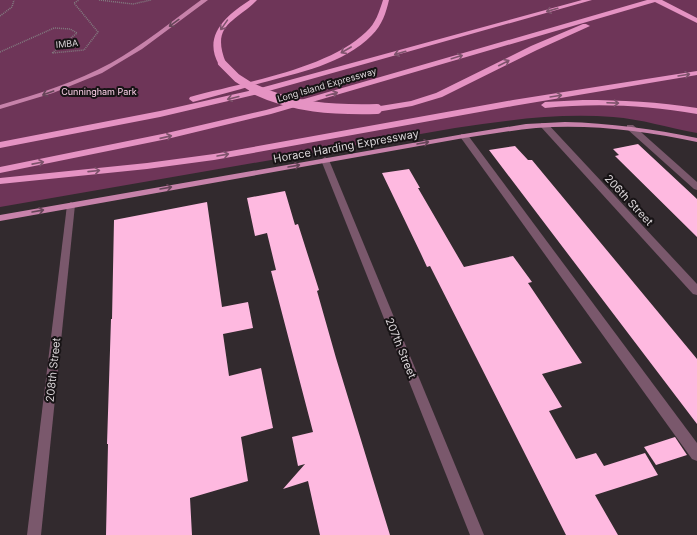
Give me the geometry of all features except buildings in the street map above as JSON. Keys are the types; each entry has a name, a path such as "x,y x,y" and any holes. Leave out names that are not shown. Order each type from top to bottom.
{"highway":[{"path":"254,0 230,18 221,30 216,44 218,56 222,63 235,77 257,91 283,100 332,109 377,109 412,103 439,95 534,48 642,3"},
{"path":"56,135 316,65 351,48 368,34 382,15 386,0"},
{"name":"Long Island Expressway","path":"0,145 167,113 270,89 589,0"},
{"path":"656,0 697,20"},
{"name":"Long Island Expressway","path":"0,170 167,136 268,112 656,0"},
{"path":"666,0 697,20"},
{"path":"0,181 180,162 513,103 697,73"},
{"path":"366,130 510,109 558,104 632,104 697,111"}],"main road":[{"path":"0,107 60,88 101,71 130,54 205,0"},
{"name":"Horace Harding Expressway","path":"0,218 464,136 544,125 585,124 630,127 697,140"}],"street":[{"name":"206th Street","path":"544,125 697,291"},
{"path":"630,127 697,187"},
{"path":"464,136 697,454"},
{"name":"207th Street","path":"325,160 477,535"},
{"name":"208th Street","path":"34,535 71,205"}],"path":[{"path":"0,16 12,7 14,0"},
{"name":"IMBA","path":"0,52 54,28 70,29 77,33 52,53 84,50 98,32 74,3 79,0"},
{"path":"99,0 118,4 146,4 151,0"}],"green space":[{"name":"Cunningham Park","path":"0,0 697,0 697,133 613,117 573,116 514,120 455,128 0,207"}]}
